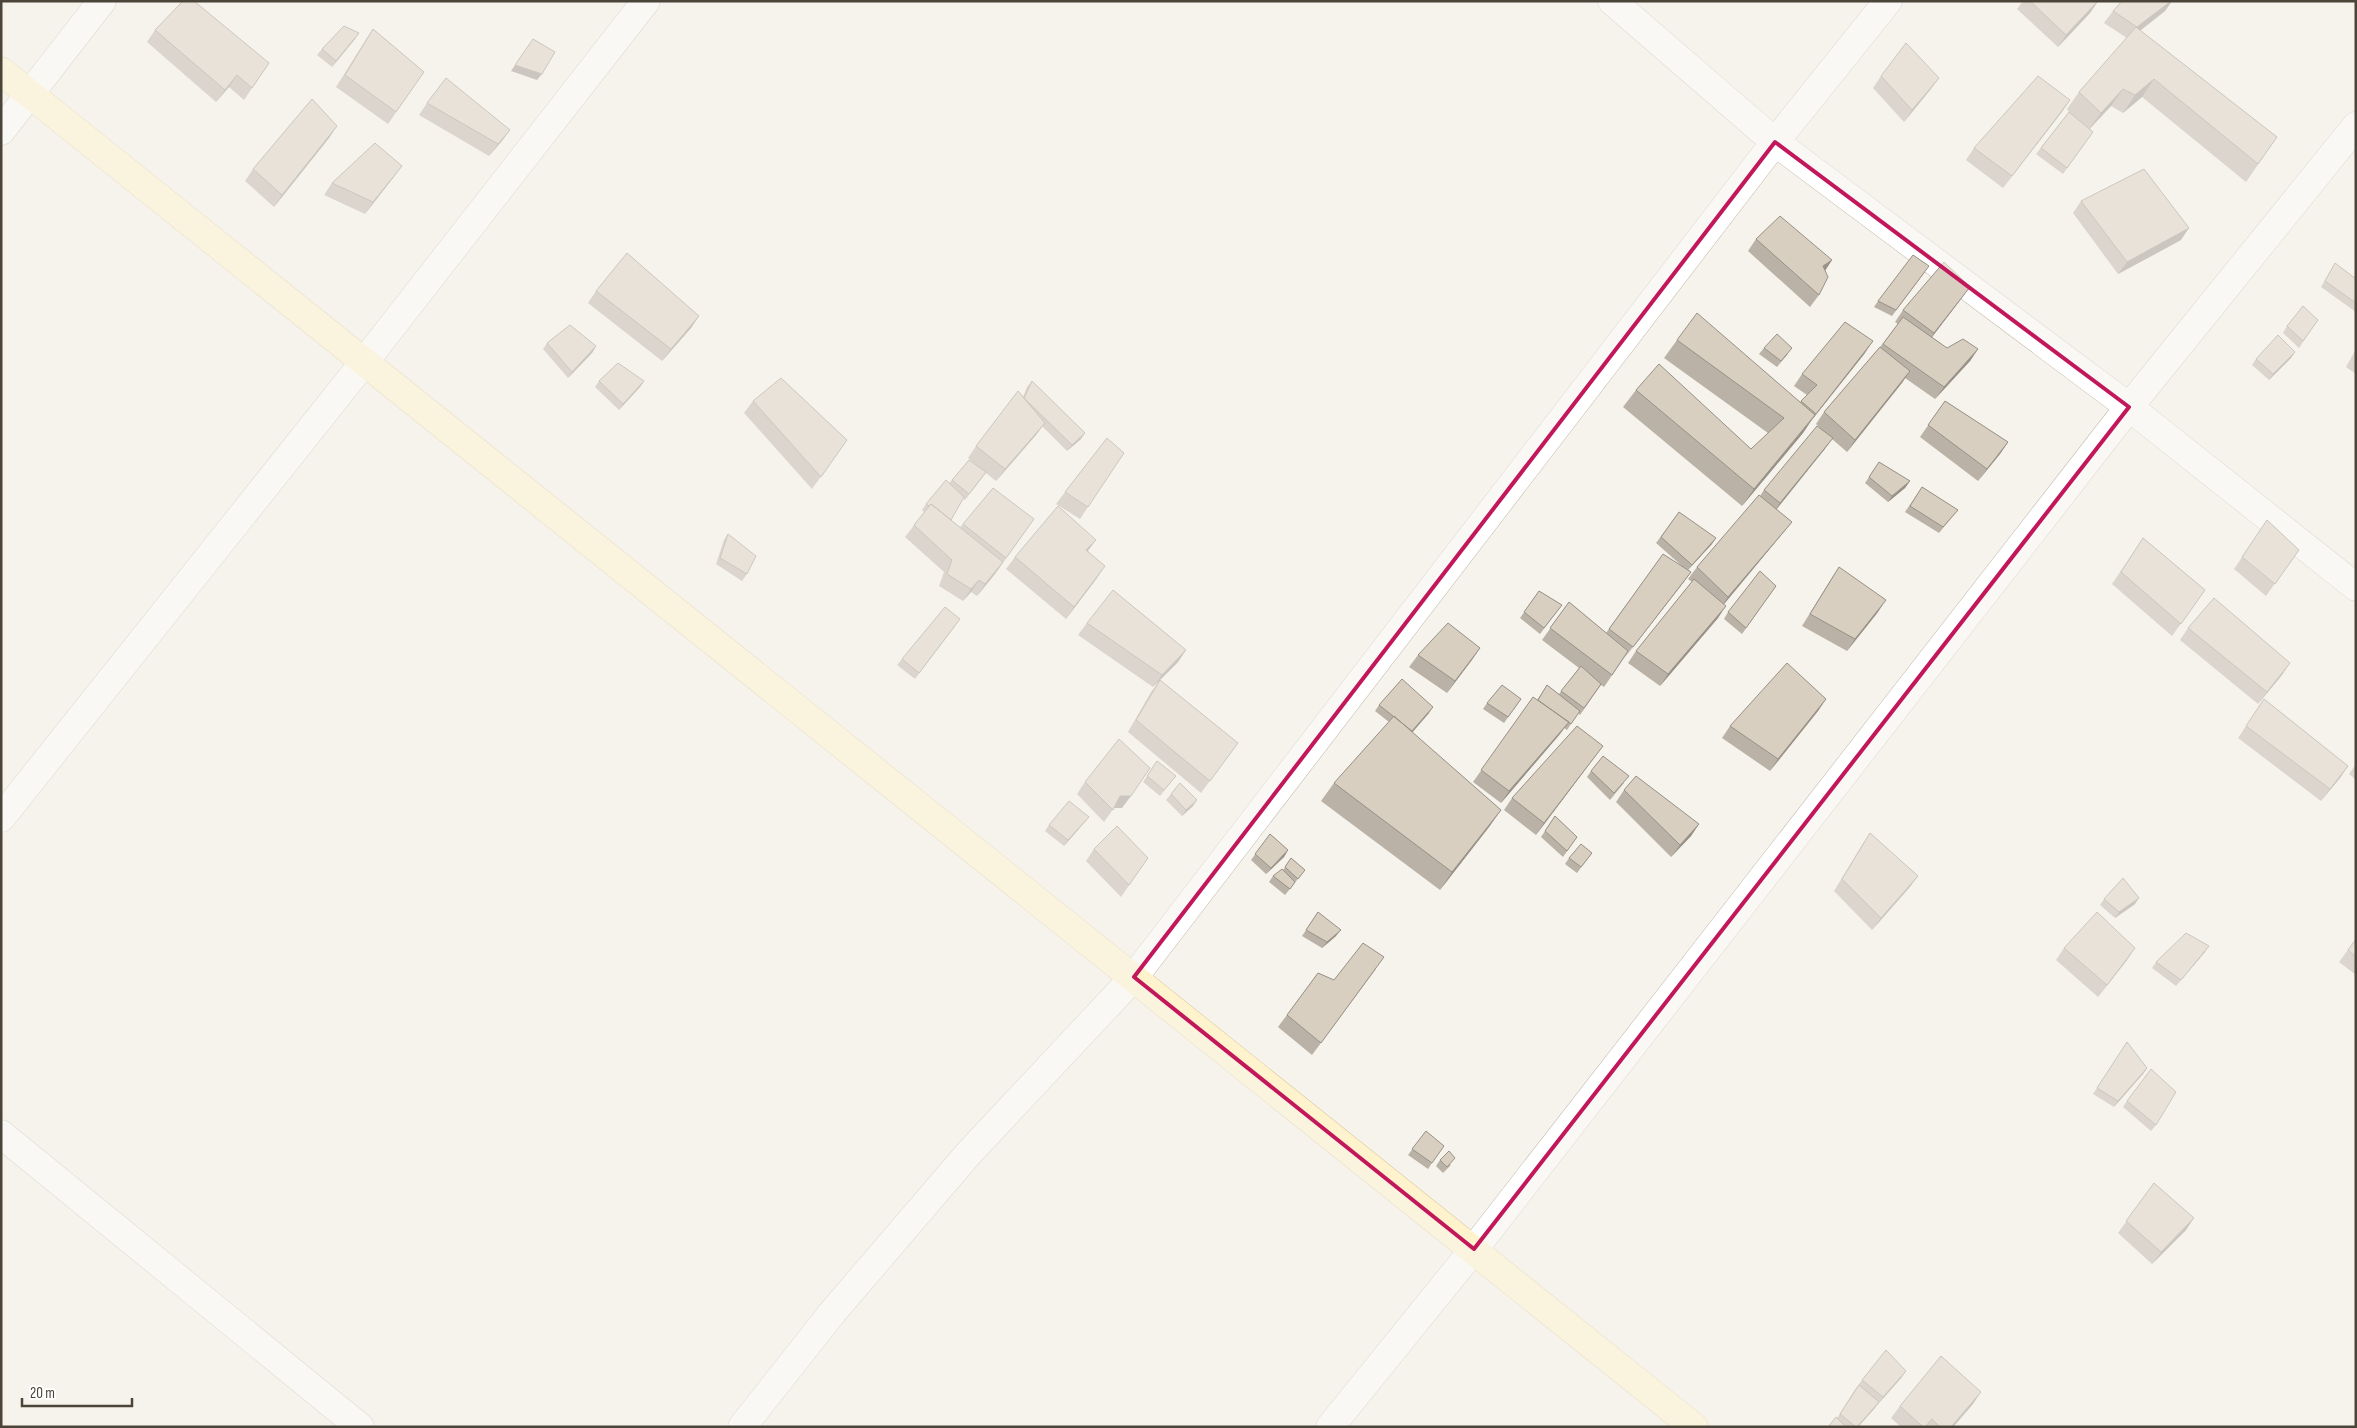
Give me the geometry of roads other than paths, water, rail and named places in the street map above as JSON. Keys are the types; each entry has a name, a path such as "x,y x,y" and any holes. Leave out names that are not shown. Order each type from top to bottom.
{"street":[{"path":"1,132 102,1"},
{"path":"1,818 365,361 646,1"},
{"path":"1612,1 1775,142 2129,407 2356,587"},
{"path":"742,1427 832,1314 969,1153 1134,977 1775,142 1888,1"},
{"path":"1,71 1694,1427"},
{"path":"1330,1427 1474,1249 2129,407 2356,126"},
{"path":"1,1134 360,1427"}]}
